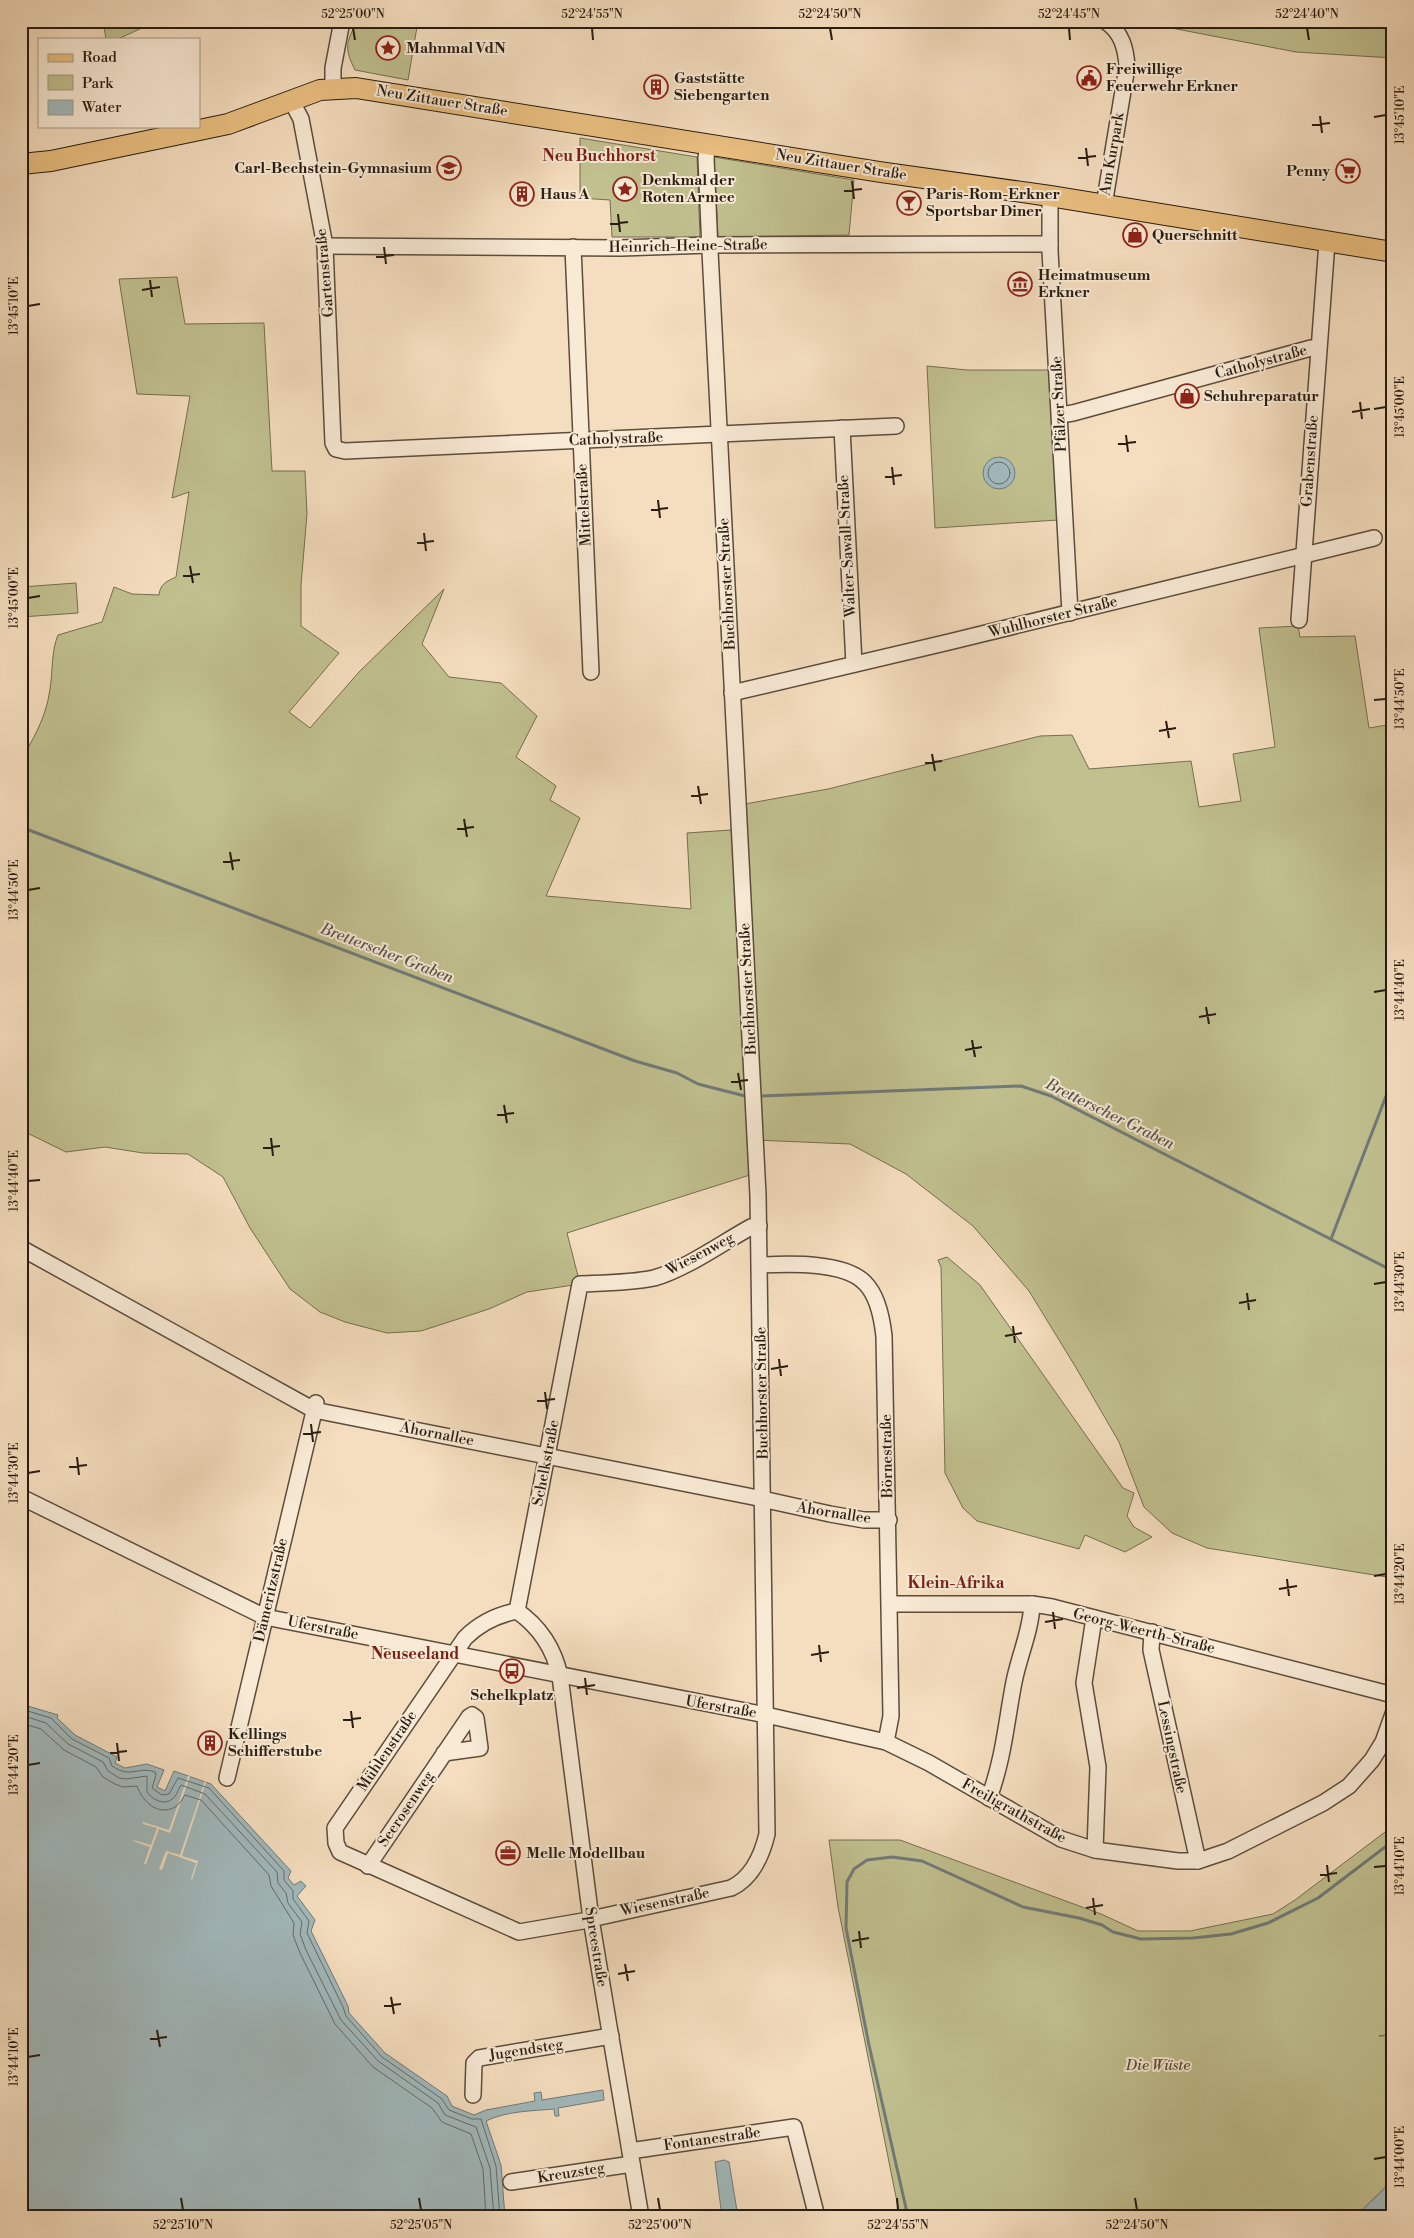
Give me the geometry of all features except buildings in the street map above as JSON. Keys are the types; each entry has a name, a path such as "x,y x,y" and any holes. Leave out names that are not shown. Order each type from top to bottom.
{"main road":[{"name":"Neu Zittauer Straße","path":"21,164 51,161 228,124 320,90 333,88 364,89 1050,196 1393,252"}],"street":[{"path":"333,88 336,52 342,21"},
{"name":"Am Kurpark","path":"1104,205 1127,67 1125,48 1120,36 1105,21"},
{"name":"Gartenstraße","path":"291,100 300,119 325,246 333,443 336,449"},
{"name":"Buchhorster Straße","path":"708,144 706,158 710,245 759,1226 767,1834"},
{"name":"Pfälzer Straße","path":"1050,196 1050,244 1070,613"},
{"name":"Grabenstraße","path":"1298,620 1327,242"},
{"name":"Heinrich-Heine-Straße","path":"325,246 573,247 1050,244"},
{"name":"Mittelstraße","path":"573,247 591,672"},
{"name":"Catholystraße","path":"1060,415 1083,411 1311,348 1318,348"},
{"name":"Catholystraße","path":"336,449 345,451 436,448 896,426"},
{"name":"Walter-Sawall-Straße","path":"842,428 854,664"},
{"name":"Wuhlhorster Straße","path":"732,693 1070,613 1374,538"},
{"name":"Wiesenweg","path":"580,1284 654,1278 671,1271 751,1227 759,1226"},
{"name":"Ahornallee","path":"21,1248 315,1406 830,1514 864,1520 889,1520"},
{"name":"Börnestraße","path":"760,1265 805,1264 830,1268 850,1274 864,1282 874,1297 882,1320 891,1604 891,1716 886,1742"},
{"name":"Schelkstraße","path":"517,1611 580,1284"},
{"name":"Dämeritzstraße","path":"227,1778 315,1406"},
{"name":"Uferstraße","path":"21,1497 265,1616 560,1676 766,1715"},
{"name":"Georg-Weerth-Straße","path":"891,1604 1032,1604 1152,1632 1393,1695"},
{"path":"989,1798 1002,1756 1014,1681 1032,1618 1032,1604"},
{"path":"453,1654 465,1638 481,1623 500,1615 517,1611 529,1620 542,1634 553,1652 560,1676"},
{"path":"1094,1618 1084,1683 1098,1767 1095,1850"},
{"name":"Lessingstraße","path":"1152,1632 1151,1650 1198,1861"},
{"name":"Mühlenstraße","path":"340,1852 336,1842 335,1828 453,1654"},
{"name":"Spreestraße","path":"560,1676 591,1919 641,2217"},
{"name":"Freiligrathstraße","path":"766,1715 886,1742 929,1763 1061,1839 1095,1850 1178,1861 1198,1861 1228,1851 1323,1803 1349,1786 1368,1765 1380,1747 1393,1714"},
{"name":"Seerosenweg","path":"368,1866 444,1753"},
{"name":"Wiesenstraße","path":"340,1852 519,1932 591,1919 730,1888 740,1884 762,1853 767,1834"},
{"name":"Jugendsteg","path":"473,2095 474,2063 479,2058 611,2036"},
{"name":"Fontanestraße","path":"631,2157 794,2127 816,2217"},
{"name":"Kreuzsteg","path":"511,2182 631,2157"}],"green space":[{"path":"103,21 157,21 120,38 106,38"},
{"path":"357,21 418,21 408,80 355,70 349,56 348,46 350,35"},
{"path":"1161,21 1393,21 1393,58 1296,52 1161,26"},
{"path":"580,138 697,157 700,237 612,237 610,200 580,198"},
{"path":"714,157 854,180 849,235 718,237"},
{"path":"177,277 185,324 264,323 272,471 305,471 307,514 301,585 301,626 339,653 289,712 310,728 359,672 444,589 422,644 449,677 501,683 537,716 516,757 556,786 550,800 580,818 546,896 691,909 687,833 745,829 745,804 828,789 1040,736 1072,735 1089,769 1191,761 1199,807 1241,801 1233,754 1275,747 1259,628 1298,626 1300,637 1355,636 1369,728 1393,724 1393,1578 1207,1548 1172,1533 1144,1507 1119,1442 1029,1291 973,1226 906,1174 850,1144 755,1140 753,1174 567,1233 580,1284 527,1292 489,1309 421,1331 387,1333 345,1322 320,1312 290,1289 250,1228 223,1177 188,1154 143,1153 105,1147 66,1152 21,1130 21,755 24,754 33,739 49,698 54,648 58,635 102,622 114,587 132,594 159,595 162,586 176,577 189,492 172,498 190,396 137,394 119,279"},
{"path":"927,366 967,370 1049,370 1058,520 935,528"},
{"path":"76,583 78,613 21,617 21,587"},
{"path":"947,1257 980,1285 1123,1488 1134,1493 1127,1516 1134,1527 1152,1537 1125,1552 1085,1535 1079,1549 977,1521 963,1508 945,1473 941,1267 938,1260"},
{"name":"Die Wüste","path":"1393,1826 1393,2034 1379,2036 1393,2035 1393,2180 1355,2217 900,2217 838,1907 829,1840 900,1840 1101,1914 1138,1931 1190,1931 1273,1914 1295,1900"}],"water":[{"path":"999,457 1010,462 1015,473 1010,484 999,489 988,484 983,473 988,462"},
{"path":"21,1704 58,1715 57,1718 75,1735 117,1757 115,1763 125,1768 147,1764 164,1770 157,1787 165,1791 174,1771 211,1784 291,1871 288,1878 294,1885 301,1881 306,1886 297,1896 315,1920 311,1931 348,2006 349,2013 385,2053 447,2096 452,2106 474,2115 486,2110 535,2101 534,2093 541,2092 542,2100 603,2090 604,2100 558,2108 559,2116 555,2116 554,2109 511,2113 486,2121 501,2165 505,2217 21,2217"},
{"path":"724,2160 729,2162 738,2217 722,2217 715,2162"},
{"path":"1393,2180 1393,2217 1355,2217"}],"pier":[{"path":"188,1776 190,1776 170,1833 159,1829 146,1864 144,1864 150,1847 133,1840 151,1845 157,1828 143,1824 143,1822 169,1830"},
{"path":"205,1781 182,1856 198,1861 192,1880 196,1863 168,1853 162,1870 159,1869 166,1851 180,1855"}],"waterway":[{"path":"1391,525 1393,490"},
{"name":"Bretterscher Graben","path":"21,827 635,1061 677,1073 698,1084 745,1096"},
{"path":"1331,1239 1393,1078"},
{"name":"Bretterscher Graben","path":"761,1096 1021,1086 1051,1096 1393,1271"},
{"path":"908,2217 869,2045 846,1928 847,1882 854,1869 867,1860 892,1857 922,1861 1023,1907 1079,1918 1102,1925 1113,1932 1141,1939 1193,1938 1231,1934 1268,1923 1318,1898 1393,1841"}],"place":[{"name":"Mahnmal VdN","path":"388,48"},
{"name":"Freiwillige Feuerwehr Erkner","path":"1089,78"},
{"name":"Gaststätte Siebengarten","path":"656,87"},
{"name":"Carl-Bechstein-Gymnasium","path":"449,168"},
{"name":"Penny","path":"1348,171"},
{"name":"Denkmal der Roten Armee","path":"625,189"},
{"name":"Haus A","path":"522,194"},
{"name":"Paris-Rom-Erkner Sportsbar Diner","path":"909,203"},
{"name":"Querschnitt","path":"1135,235"},
{"name":"Heimatmuseum Erkner","path":"1020,284"},
{"name":"Schuhreparatur","path":"1187,396"},
{"name":"Schelkplatz","path":"512,1671"},
{"name":"Kellings Schifferstube","path":"210,1743"},
{"name":"Melle Modellbau","path":"508,1853"}],"district":[{"name":"Neu Buchhorst","path":"599,156"},
{"name":"Klein-Afrika","path":"956,1583"},
{"name":"Neuseeland","path":"415,1654"}]}
